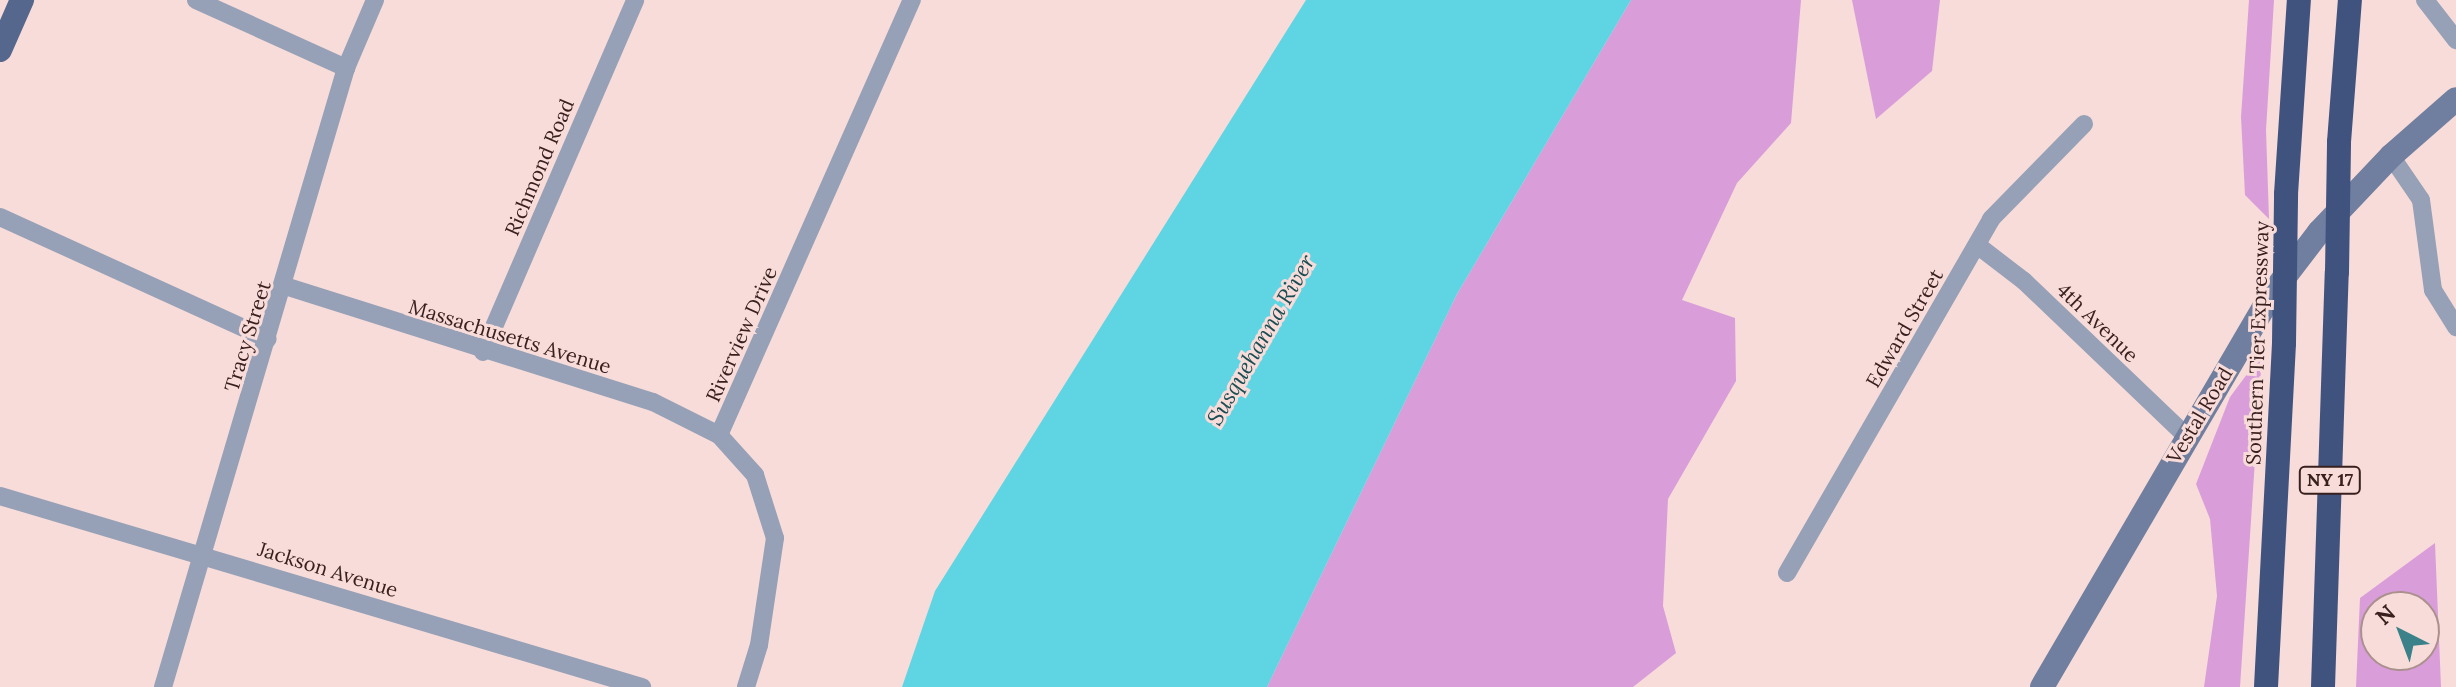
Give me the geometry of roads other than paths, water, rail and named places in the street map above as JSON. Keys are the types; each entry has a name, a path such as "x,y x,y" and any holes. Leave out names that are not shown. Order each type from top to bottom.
{"highway":[{"name":"Southern Tier Expressway","path":"2266,687 2284,343 2286,194 2299,0"},
{"name":"NY 17","path":"2323,687 2339,142 2350,0"}],"main road":[{"path":"0,50 22,0"}],"street":[{"path":"196,0 346,68"},
{"name":"Tracy Street","path":"163,687 285,286 346,68 375,0"},
{"name":"Richmond Road","path":"483,352 635,0"},
{"name":"Riverview Drive","path":"746,687 759,645 775,538 755,475 719,435 912,0"},
{"path":"2425,0 2456,40"},
{"name":"Vestal Road","path":"2042,687 2186,436 2288,272 2391,156 2456,99"},
{"name":"Edward Street","path":"1787,573 1977,245 2011,196 2084,124"},
{"path":"2391,156 2421,200 2433,290 2456,327"},
{"path":"0,217 268,339"},
{"name":"4th Avenue","path":"1977,245 2024,281 2186,436"},
{"name":"Massachusetts Avenue","path":"285,286 483,352 653,402 719,435"},
{"name":"Jackson Avenue","path":"0,496 642,687"}],"water":[{"name":"Susquehanna River","path":"1306,0 1631,0 1457,294 1267,687 902,687 935,591"}]}
